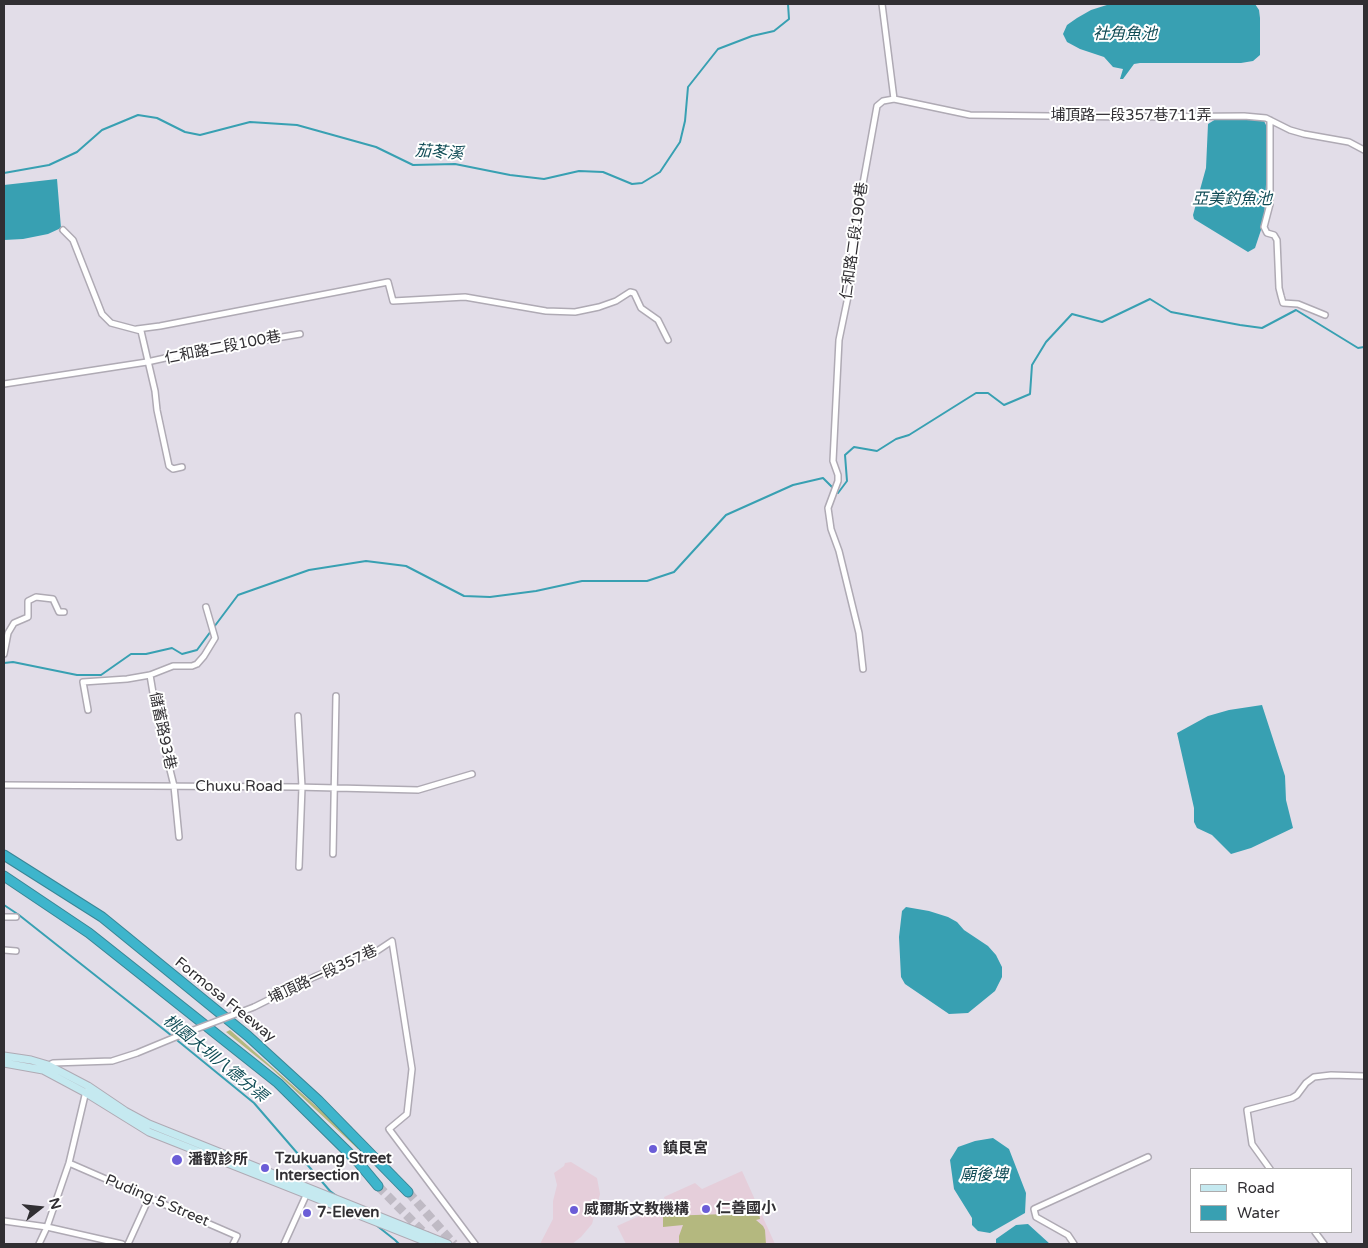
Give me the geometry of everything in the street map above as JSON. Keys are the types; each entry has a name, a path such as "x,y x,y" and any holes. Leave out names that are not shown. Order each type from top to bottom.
{"highway":[{"name":"Formosa Freeway","path":"4,855 102,917 248,1036 290,1072 408,1192"},
{"name":"Formosa Freeway","path":"4,876 89,933 278,1083 358,1162 378,1186"},
{"path":"358,1162 367,1151"}],"street":[{"path":"882,4 894,99"},
{"name":"埔頂路一段357巷711弄","path":"894,99 970,115 1244,116 1266,118 1297,132 1349,142 1364,150"},
{"name":"仁和路二段190巷","path":"863,669 859,633 839,552 831,530 828,508 838,475 833,461 839,340 851,282 852,239 877,106 883,101 894,99"},
{"path":"1270,120 1270,204 1264,227 1267,233 1274,235 1277,240 1280,296 1284,303 1298,304 1325,314"},
{"path":"63,230 73,240 102,314 111,323 137,329 388,282 393,301 466,297 546,311 575,312 598,307 630,292 634,293 641,308 658,320 668,340"},
{"name":"仁和路二段100巷","path":"137,329 141,330 143,337 169,466 173,469 182,467"},
{"name":"仁和路二段100巷","path":"4,384 147,362 300,334"},
{"path":"4,654 8,633 14,623 28,617 28,601 36,597 54,599 59,612 64,612"},
{"path":"88,710 83,682 127,679 150,675 173,666 192,666 197,664 215,638 206,608"},
{"name":"儲蓄路93巷","path":"150,675 157,717 174,786 179,837"},
{"path":"333,854 336,696"},
{"path":"298,716 302,787 299,867"},
{"name":"Chuxu Road","path":"4,785 302,787 418,790 472,774"},
{"path":"4,917 16,918"},
{"name":"埔頂路一段357巷","path":"45,1067 52,1063 112,1061 137,1053 254,1007 314,977 377,951 392,941 412,1069 407,1114 389,1129 475,1244"},
{"path":"4,950 16,951"},
{"path":"4,1056 31,1060 149,1124 432,1244"},
{"path":"4,1063 45,1067"},
{"path":"1269,1168 1252,1144 1247,1110 1292,1098 1314,1077 1331,1075 1364,1076"},
{"path":"39,1244 48,1227 69,1163 87,1089"},
{"path":"1074,1244 1068,1235 1036,1217 1034,1209 1148,1157"},
{"name":"Puding 5 Street","path":"69,1163 237,1236 233,1244"},
{"path":"284,1244 308,1191"},
{"path":"308,1191 448,1244"},
{"path":"128,1244 149,1198"},
{"path":"4,1221 48,1227 122,1244"},
{"path":"1316,1233 1324,1244"}],"shaded area":[{"name":"威爾斯文教機構","path":"571,1162 597,1178 600,1194 592,1224 572,1244 540,1244 553,1219 553,1201 557,1185 554,1173 564,1166 565,1163"},
{"name":"仁善國小","path":"742,1171 775,1244 626,1244 617,1226 666,1204 664,1197 695,1183 702,1189"}],"green space":[{"path":"230,1030 333,1121 358,1149 272,1069 226,1032"},
{"path":"759,1213 760,1219 756,1220 765,1230 766,1244 679,1244 679,1236 683,1225 663,1227 663,1216"}],"water":[{"name":"社角魚池","path":"1110,4 1255,4 1259,10 1260,18 1260,55 1253,61 1241,63 1134,64 1123,79 1120,79 1123,69 1113,67 1104,57 1080,49 1067,42 1063,34 1067,25 1077,18 1091,10"},
{"name":"亞美釣魚池","path":"1216,119 1260,120 1264,121 1266,125 1268,148 1264,221 1255,248 1248,252 1194,219 1193,215 1206,168 1208,124"},
{"path":"57,179 61,228 48,234 23,239 4,240 4,185"},
{"path":"1262,705 1285,776 1286,800 1293,828 1251,848 1231,854 1212,835 1197,828 1194,822 1194,808 1177,733 1208,716 1229,710"},
{"path":"906,907 948,917 988,946 996,955 1002,967 1002,977 995,991 968,1013 949,1014 905,984 901,977 899,937 902,911"},
{"name":"廟後埤","path":"993,1138 1009,1149 1026,1193 1025,1213 990,1233 978,1231 972,1225 972,1218 954,1189 950,1160 958,1147 975,1141"},
{"name":"廟後埤","path":"1028,1224 1050,1244 996,1244 996,1239 1016,1225"}],"waterway":[{"name":"茄苳溪","path":"4,173 49,165 77,152 102,130 138,115 157,118 185,132 200,135 250,122 297,125 376,147 413,165 455,164 510,175 544,179 579,171 603,172 632,184 642,183 660,172 680,142 685,121 688,87 718,49 752,36 774,31 789,19 788,4"},
{"path":"837,492 847,481 845,455 854,447 877,451 896,439 909,435 976,393 988,393 1004,405 1030,394 1032,365 1046,342 1072,314 1102,322 1150,299 1171,312 1262,328 1296,310 1358,348 1364,347"},
{"path":"214,627 238,595 309,570 366,561 406,566 464,596 490,597 536,591 582,581 647,581 674,572 726,515 793,485 823,478 833,488"},
{"path":"4,663 13,662 77,675 101,675 131,654 146,654 172,648 182,654 197,650 211,631"},
{"name":"桃園大圳八德分渠","path":"4,905 167,1032 254,1103 330,1191 338,1197"},
{"name":"桃園大圳八德分渠","path":"376,1225 399,1244"}],"tunnel":[{"path":"378,1186 427,1236"},
{"path":"408,1192 454,1244"}],"place":[{"name":"鎮艮宮","path":"653,1149"},
{"name":"潘叡診所","path":"177,1160"},
{"name":"Tzukuang Street Intersection","path":"265,1168"},
{"name":"仁善國小","path":"706,1209"},
{"name":"威爾斯文教機構","path":"574,1210"},
{"name":"7-Eleven","path":"307,1213"}]}
